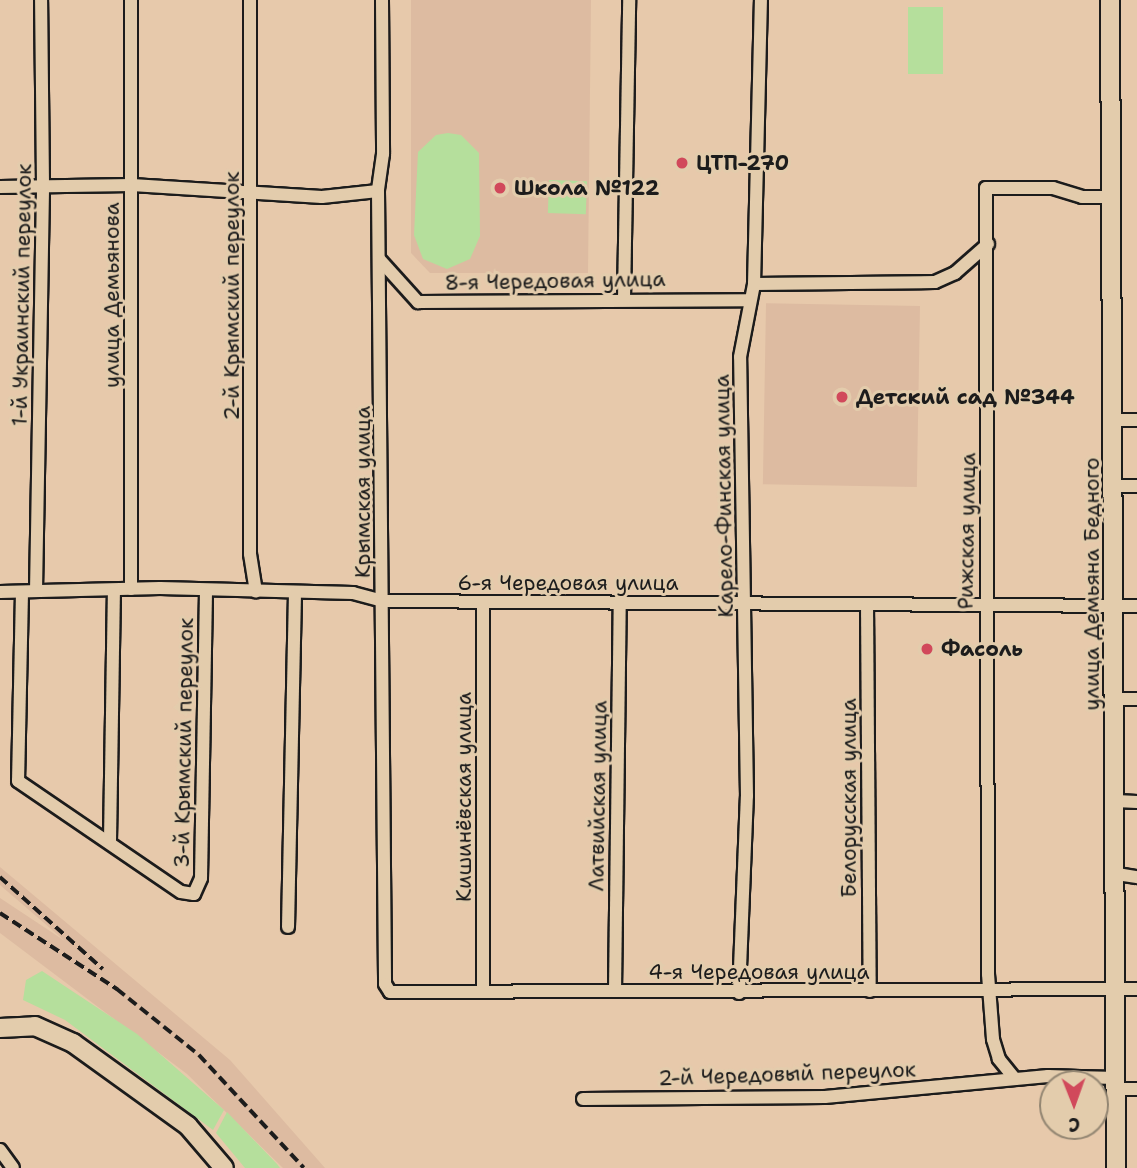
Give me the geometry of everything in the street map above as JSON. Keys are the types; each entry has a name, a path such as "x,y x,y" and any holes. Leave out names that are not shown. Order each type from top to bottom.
{"main road":[{"name":"улица Демьяна Бедного","path":"1110,0 1116,606 1116,1168"},
{"path":"0,1028 24,1025 51,1031 73,1043 188,1126 224,1168"}],"street":[{"name":"1-й Украинский переулок","path":"36,591 43,184 41,0"},
{"name":"улица Демьянова","path":"131,0 131,589"},
{"name":"2-й Крымский переулок","path":"250,0 250,554 256,592"},
{"name":"Крымская улица","path":"382,0 383,154 378,191 385,984"},
{"path":"624,299 629,0"},
{"name":"Карело-Финская улица","path":"739,993 747,796 740,358 749,299 754,284 761,0"},
{"path":"0,187 43,184 132,185 250,194 353,196 378,191"},
{"name":"Рижская улица","path":"1015,1079 999,1059 993,1039 991,988 984,605 988,587 986,188 1053,188 1082,197 1112,197"},
{"path":"754,284 934,282 955,273 988,244"},
{"name":"8-я Чередовая улица","path":"380,260 418,302 749,299"},
{"path":"1114,420 1137,419"},
{"path":"1114,486 1137,486"},
{"name":"6-я Чередовая улица","path":"0,592 131,589 353,593 383,601 1137,606"},
{"path":"110,841 114,591"},
{"name":"3-й Крымский переулок","path":"110,841 181,892 194,894 201,878 206,591"},
{"path":"22,592 18,781 110,841"},
{"path":"288,927 295,592"},
{"name":"Кишинёвская улица","path":"483,602 483,991"},
{"name":"Латвийская улица","path":"615,990 620,603"},
{"name":"Белорусская улица","path":"867,604 870,991"},
{"path":"1116,699 1137,699"},
{"path":"1116,801 1137,802"},
{"path":"1117,874 1137,877"},
{"name":"4-я Чередовая улица","path":"385,984 390,992 401,995 483,991 739,993 991,988 1137,989"},
{"name":"2-й Чередовый переулок","path":"583,1099 825,1097 1015,1079 1117,1083 1137,1089"},
{"path":"0,1150 13,1168"}],"shaded area":[{"name":"Школа №122","path":"411,0 591,0 588,273 430,273 411,253"},
{"name":"Детский сад №344","path":"766,303 920,306 917,487 763,484"},
{"path":"0,867 230,1060 325,1168 283,1168 187,1074 0,933 0,898 65,941 0,885"}],"green space":[{"path":"908,7 943,7 943,74 908,74"},
{"path":"436,135 461,135 479,153 480,236 470,259 447,269 423,259 414,235 418,152"},
{"path":"549,180 587,181 586,214 548,213"},
{"path":"42,971 137,1034 224,1110 213,1130 65,1020 23,1000 26,980"},
{"path":"227,1112 280,1168 245,1168 216,1133"}],"railway":[{"path":"0,877 103,969"},
{"path":"0,913 117,989 199,1055 304,1168"}],"place":[{"name":"ЦТП-270","path":"682,163"},
{"name":"Школа №122","path":"500,188"},
{"name":"Детский сад №344","path":"842,397"},
{"name":"Фасоль","path":"927,649"}]}
